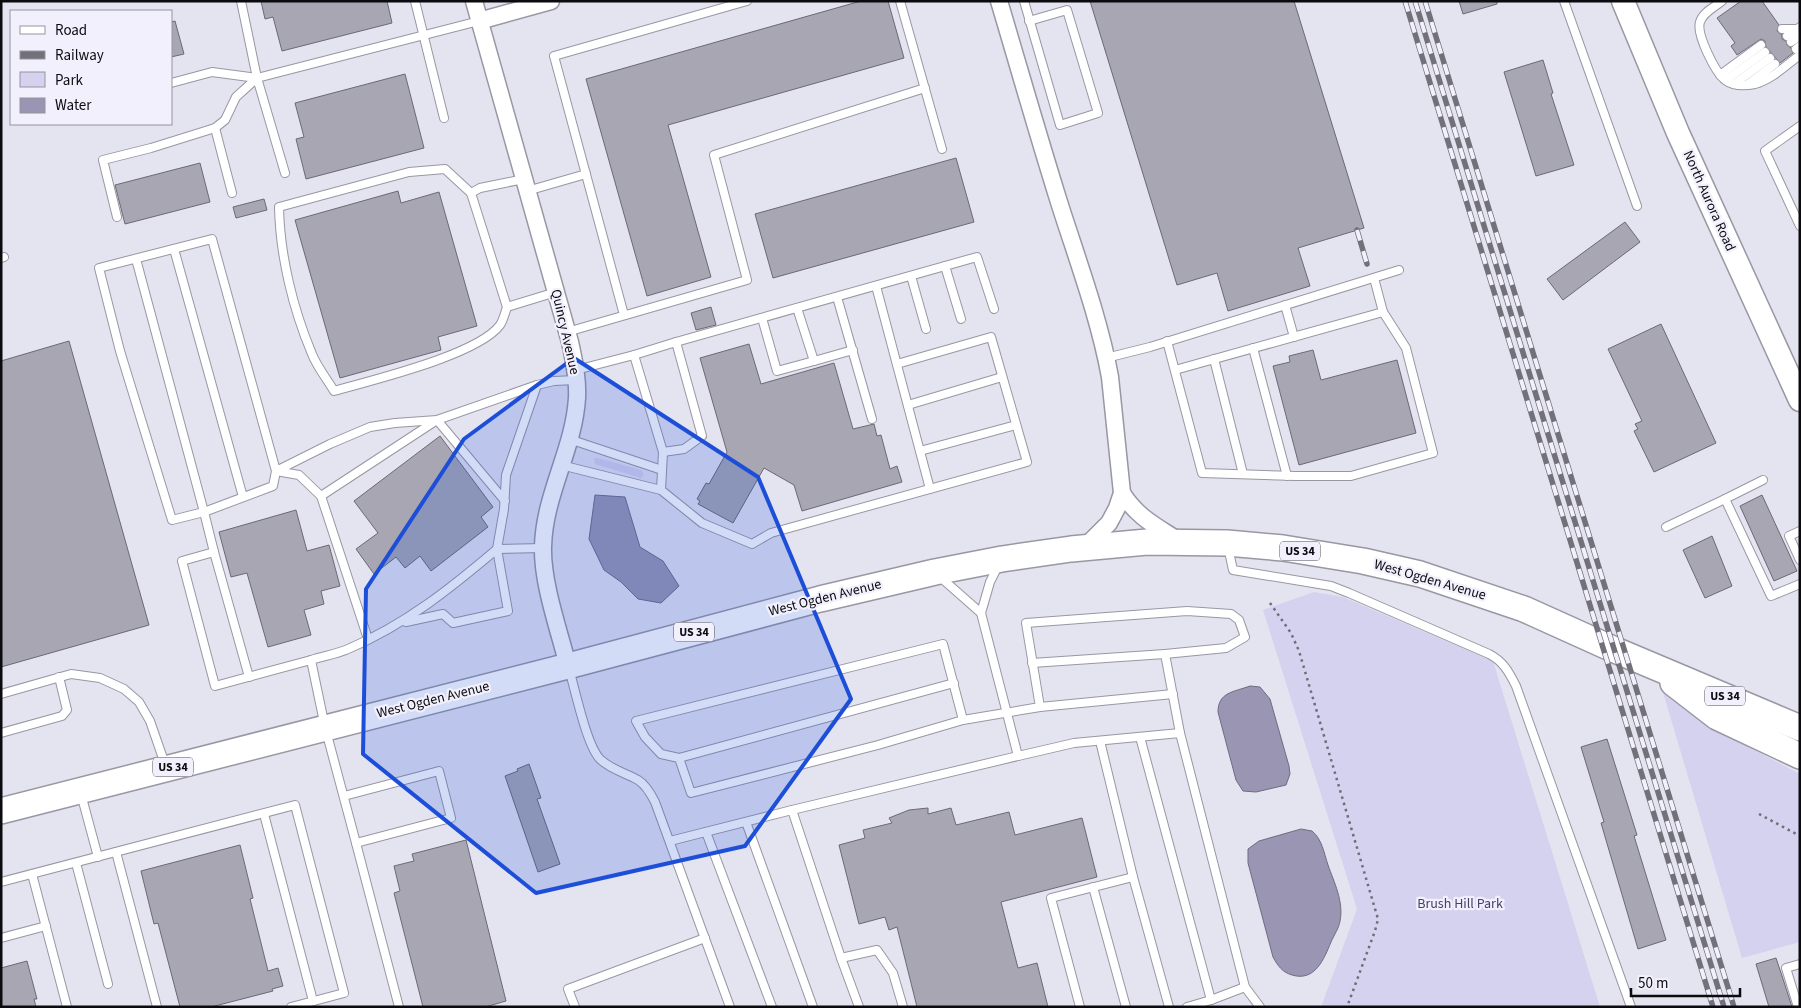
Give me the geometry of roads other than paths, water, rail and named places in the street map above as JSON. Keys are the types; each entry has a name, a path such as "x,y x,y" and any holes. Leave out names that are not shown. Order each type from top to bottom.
{"main road":[{"name":"North Aurora Road","path":"1623,1 1678,133 1800,400"},
{"name":"West Ogden Avenue","path":"1,811 568,666 820,599 934,572 1002,559 1147,542 1227,543 1282,548 1364,561 1420,574 1524,609 1650,665 1800,728"},
{"name":"West Ogden Avenue","path":"1650,665 1717,718 1800,756"}],"street":[{"name":"Quincy Avenue","path":"474,1 567,332 576,376 577,399 570,439 548,508 543,548 547,583 568,666"},
{"path":"479,21 551,1"},
{"path":"999,1 1106,358 1122,493 1131,508 1179,541"},
{"path":"1084,548 1109,523 1122,493"}],"lane":[{"path":"241,1 257,78 285,173"},
{"path":"415,1 444,118"},
{"path":"624,316 554,56 724,4 747,1"},
{"path":"900,1 942,149"},
{"path":"1024,1 1060,125 1098,113 1067,10 1030,21"},
{"path":"1564,1 1637,206"},
{"path":"1722,1 1704,15 1700,26 1700,33 1712,61 1723,77 1734,84 1746,85 1764,80 1793,43 1799,31"},
{"path":"172,83 212,72 257,78 479,21"},
{"path":"1723,77 1768,55"},
{"path":"1746,85 1768,55"},
{"path":"1734,84 1768,55"},
{"path":"116,217 103,160 151,148 215,128 225,120 236,97 257,78"},
{"path":"567,332 747,280 714,155 924,88"},
{"path":"1800,126 1765,151 1800,226"},
{"path":"215,128 232,193"},
{"path":"445,169 471,193 507,307 500,325 478,344 398,373 334,391 312,356 288,282 280,231 279,207 409,172 445,169"},
{"path":"471,193 480,188 526,185 586,174"},
{"path":"212,239 276,471 273,486 204,512 172,520 120,351 99,268 136,258 212,239"},
{"path":"174,249 243,497"},
{"path":"321,496 437,420 536,385 576,376 634,354 977,256 994,309"},
{"path":"136,258 249,677"},
{"path":"945,266 961,319"},
{"path":"1106,358 1167,342 1399,270"},
{"path":"911,276 926,329"},
{"path":"1167,342 1202,472 1287,476 1351,476 1432,453 1406,348 1383,312 1374,278"},
{"path":"876,286 930,489"},
{"path":"507,307 556,292"},
{"path":"837,297 872,419"},
{"path":"1285,305 1294,337"},
{"path":"797,308 814,361"},
{"path":"1175,370 1383,312"},
{"path":"762,318 777,371 852,350"},
{"path":"561,465 661,490 702,523 752,544 771,533 1027,462 991,337 897,364"},
{"path":"663,452 684,449 702,436 676,342"},
{"path":"1253,348 1287,476"},
{"path":"634,354 663,452 661,490"},
{"path":"1214,359 1243,474"},
{"path":"908,405 1002,377"},
{"path":"402,623 442,614 453,623 508,611 497,549 505,501 506,475 536,385"},
{"path":"276,471 330,444 370,427 437,420"},
{"path":"437,420 505,501"},
{"path":"920,451 1016,425"},
{"path":"570,439 662,470"},
{"path":"276,471 299,475 321,496 368,640"},
{"path":"1666,528 1763,480"},
{"path":"1725,499 1771,596 1800,584"},
{"path":"1800,531 1789,536 1800,560"},
{"path":"1227,543 1233,570 1331,586 1349,592 1489,654 1497,658 1507,668 1516,686 1630,1007"},
{"path":"214,552 182,561 215,686 347,650 402,623 497,549 543,548"},
{"path":"1002,559 990,582 981,613 1018,756"},
{"path":"934,572 981,613"},
{"path":"1032,663 1226,648 1245,638 1240,620 1231,614 1187,610 1026,624 1032,663 1040,707"},
{"path":"954,683 679,758 661,754 645,737 636,721 942,644 954,683 963,720"},
{"path":"1165,654 1180,733 1245,987 1260,1007"},
{"path":"311,660 326,727 399,1007"},
{"path":"568,666 591,745 599,759 609,767 639,781 655,802 730,1007"},
{"path":"1,694 71,674 100,678 124,689 139,702 150,722 166,768"},
{"path":"1,733 62,716 67,710 59,677"},
{"path":"679,758 691,793 963,720 1040,707 1173,694"},
{"path":"670,841 792,810 1074,744 1180,733"},
{"path":"1140,737 1211,1000"},
{"path":"1100,741 1133,877 1169,1007"},
{"path":"344,796 439,771 442,780 451,818 356,843"},
{"path":"80,791 98,857"},
{"path":"1,882 295,806 344,993 291,1007"},
{"path":"792,810 859,1007"},
{"path":"264,814 313,1001"},
{"path":"746,822 813,1007"},
{"path":"706,832 772,1007"},
{"path":"116,852 157,1007"},
{"path":"76,863 108,984"},
{"path":"32,874 67,1007"},
{"path":"1080,1007 1051,898 1133,877"},
{"path":"1093,887 1126,1007"},
{"path":"1,938 46,926"},
{"path":"575,1007 568,989 705,938"},
{"path":"841,958 877,950 893,974 903,1007"},
{"path":"1798,1005 1786,968 1800,964"},
{"path":"1186,1007 1245,987"}],"water":[{"path":"595,495 625,497 640,547 663,561 679,586 661,603 638,599 621,582 604,570 589,539"},
{"path":"1250,686 1260,687 1270,699 1290,774 1286,785 1256,792 1243,791 1236,780 1218,712 1221,700 1224,697"},
{"path":"1301,829 1312,831 1320,842 1338,892 1341,914 1339,926 1322,962 1313,972 1300,976 1289,974 1283,970 1273,957 1248,863 1248,849 1259,841"}],"railway":[{"path":"1405,1 1713,1007"},
{"path":"1415,1 1724,1007"},
{"path":"1425,1 1734,1007"},
{"path":"1357,230 1367,264"}],"park label":[{"name":"Brush Hill Park","path":"1460,904"}]}
